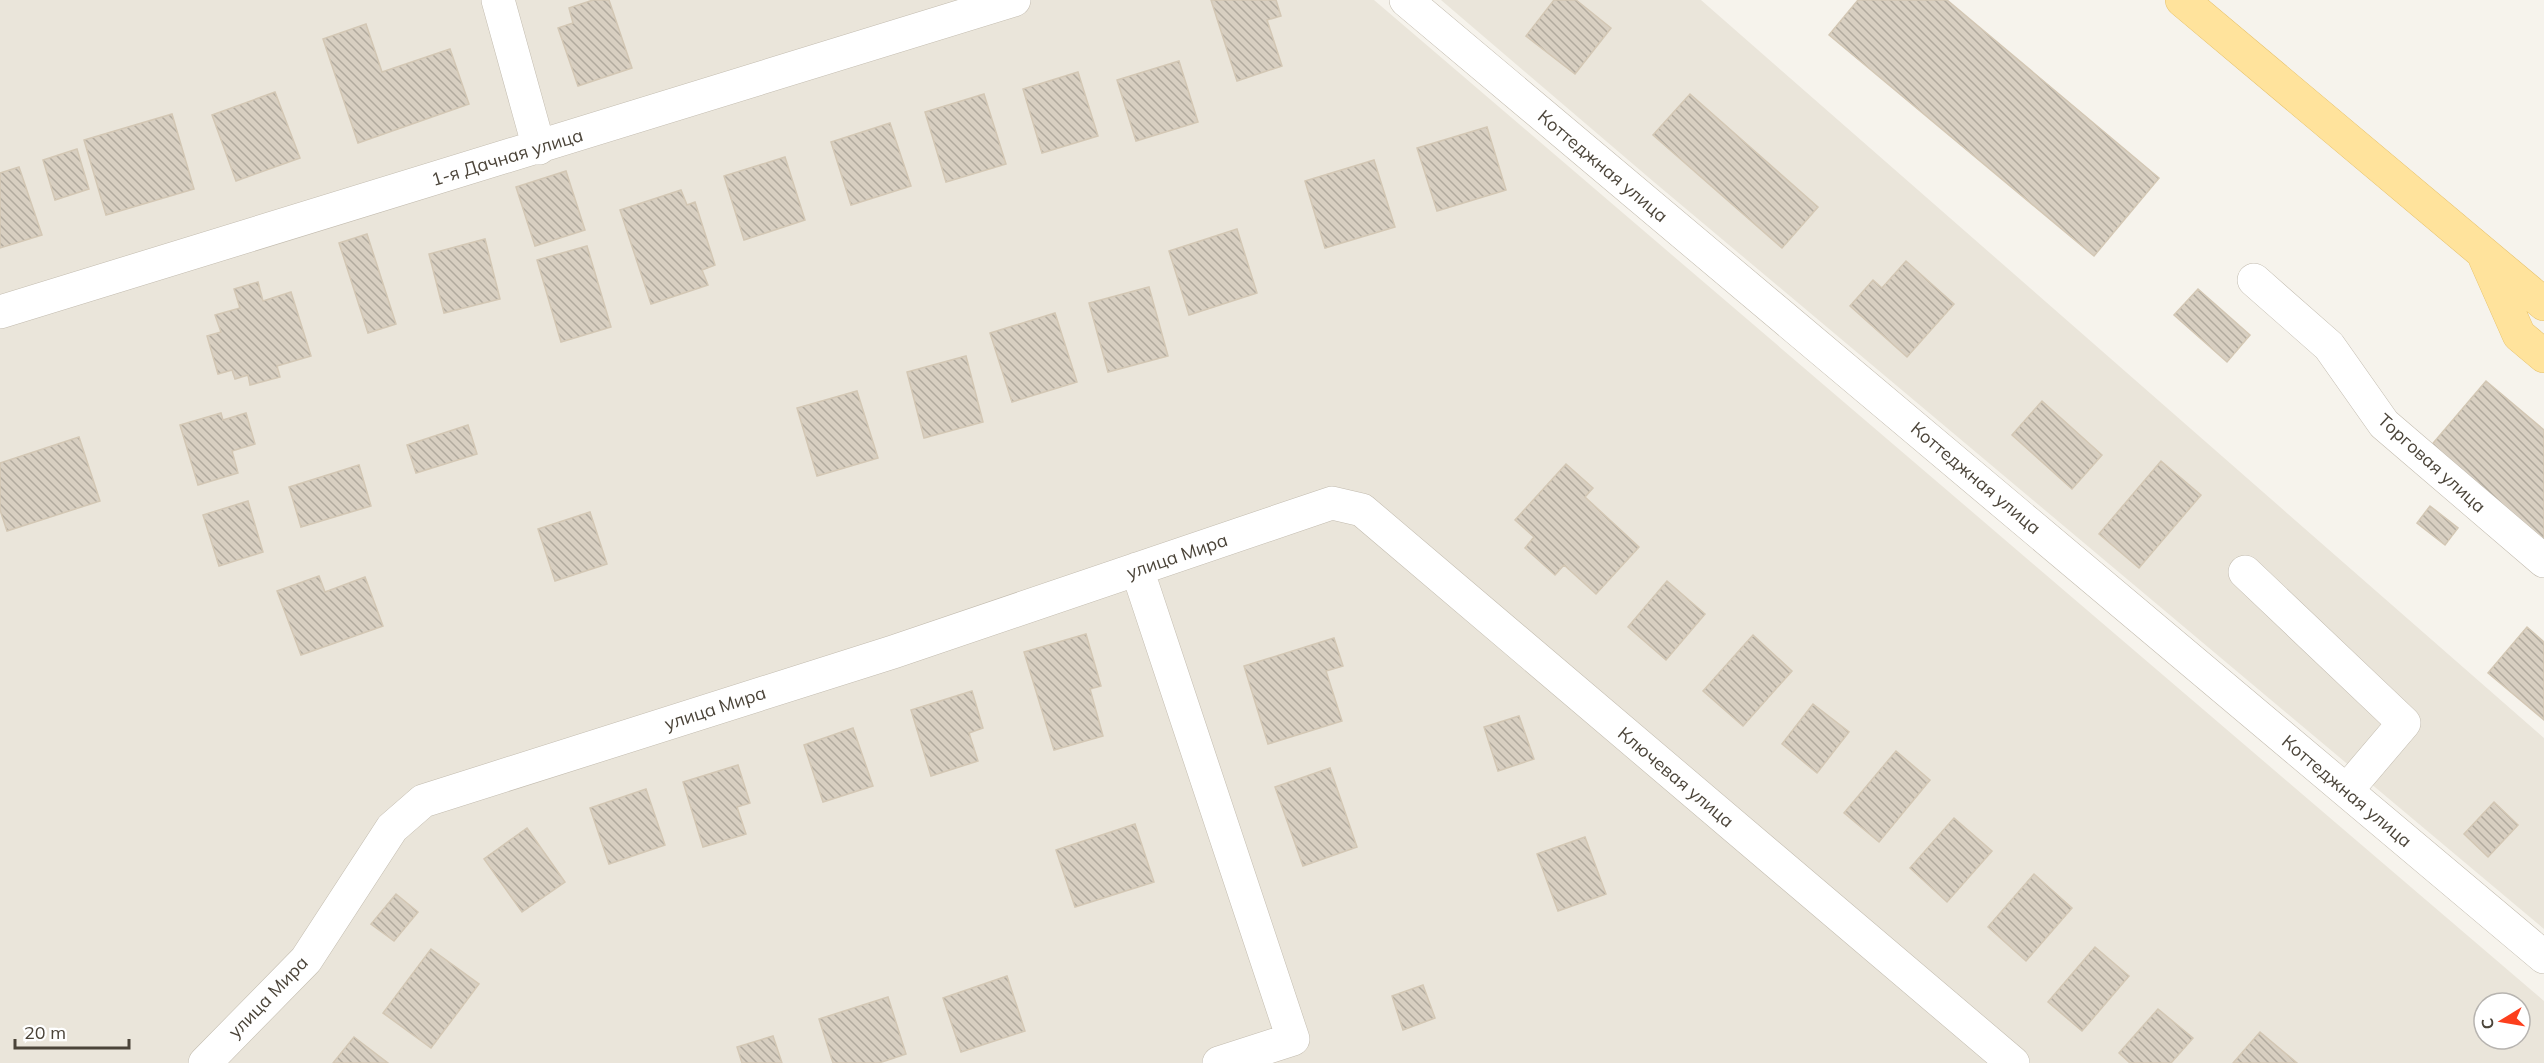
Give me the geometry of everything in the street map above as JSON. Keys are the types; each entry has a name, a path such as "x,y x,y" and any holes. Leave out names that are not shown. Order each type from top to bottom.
{"main road":[{"path":"2182,0 2544,304"},
{"path":"2481,251 2519,336 2544,357"}],"street":[{"path":"498,0 539,148"},
{"name":"1-я Дачная улица","path":"0,312 1014,0"},
{"name":"Коттеджная улица","path":"1406,0 2544,957"},
{"name":"Торговая улица","path":"2254,280 2329,346 2384,424 2544,561"},
{"name":"улица Мира","path":"205,1063 306,960 392,828 423,801 892,652 1332,503"},
{"name":"Ключевая улица","path":"1332,503 1362,510 2013,1063"},
{"path":"1137,569 1293,1039 1219,1063"},
{"path":"2245,572 2404,723 2347,790"}],"shaded area":[{"path":"0,0 1374,0 2544,1001 2544,1063 0,1063"},
{"path":"1441,0 1701,0 2544,738 2544,929 1654,182"}],"building":[{"path":"593,0 609,0 632,68 578,86 558,28 573,23 569,8"},
{"path":"1211,0 1276,0 1281,16 1267,20 1282,66 1237,81"},
{"path":"1554,0 1576,0 1611,28 1575,74 1526,36"},
{"path":"1858,0 1947,0 2159,178 2094,256 1829,35"},
{"path":"366,24 382,72 450,49 469,104 358,143 323,39"},
{"path":"1179,61 1198,122 1136,141 1117,80"},
{"path":"1078,72 1098,136 1042,153 1023,89"},
{"path":"275,92 300,158 236,181 212,115"},
{"path":"984,94 1006,164 946,182 925,112"},
{"path":"1690,94 1818,207 1782,248 1653,135"},
{"path":"172,114 194,189 106,215 84,140"},
{"path":"890,123 911,186 851,205 831,142"},
{"path":"1487,127 1506,190 1437,211 1417,148"},
{"path":"77,149 89,189 55,200 43,160"},
{"path":"785,157 805,220 744,240 724,176"},
{"path":"1374,160 1395,227 1325,248 1305,181"},
{"path":"19,167 42,235 0,248 0,173"},
{"path":"566,171 585,230 535,246 516,187"},
{"path":"681,190 687,205 695,202 715,265 702,270 708,285 651,304 620,210"},
{"path":"1237,229 1257,293 1189,315 1169,251"},
{"path":"367,234 396,324 368,333 339,243"},
{"path":"485,239 500,299 444,313 429,254"},
{"path":"587,246 611,327 561,342 537,260"},
{"path":"1906,261 1954,304 1907,357 1850,306 1873,280 1882,288"},
{"path":"258,282 263,301 291,292 311,356 277,366 280,377 250,385 248,375 235,379 232,370 218,374 207,336 221,332 215,315 240,308 234,289"},
{"path":"1149,287 1168,356 1108,372 1089,303"},
{"path":"2198,289 2250,335 2227,362 2174,315"},
{"path":"1055,313 1077,382 1012,402 990,333"},
{"path":"966,356 983,422 924,438 907,372"},
{"path":"2486,381 2544,430 2544,546 2429,448"},
{"path":"857,391 878,458 817,476 797,408"},
{"path":"2042,401 2102,455 2072,489 2012,435"},
{"path":"221,413 223,420 246,413 255,444 232,451 238,473 198,485 180,425"},
{"path":"468,425 477,454 416,473 407,445"},
{"path":"79,437 100,501 7,531 0,510 0,463"},
{"path":"2161,461 2201,495 2139,568 2099,534"},
{"path":"1566,464 1593,488 1585,497 1639,547 1596,594 1564,565 1555,575 1525,548 1534,537 1515,520"},
{"path":"359,465 371,506 301,527 289,487"},
{"path":"248,501 263,552 219,566 203,515"},
{"path":"2430,506 2458,528 2445,545 2417,523"},
{"path":"590,512 607,564 555,581 538,529"},
{"path":"319,576 325,592 365,577 383,626 301,655 277,591"},
{"path":"1667,581 1705,614 1666,660 1628,627"},
{"path":"2527,627 2544,642 2544,720 2488,673"},
{"path":"1086,634 1101,686 1090,689 1103,736 1054,750 1024,652"},
{"path":"1753,635 1792,671 1743,726 1703,691"},
{"path":"1334,638 1343,666 1326,671 1342,721 1268,744 1244,666"},
{"path":"972,691 983,728 969,733 978,761 931,776 911,710"},
{"path":"1813,704 1849,732 1817,773 1782,744"},
{"path":"1519,716 1534,759 1498,771 1484,727"},
{"path":"853,728 873,786 823,802 804,745"},
{"path":"1896,751 1930,780 1879,842 1844,813"},
{"path":"738,765 750,803 737,807 746,834 703,847 683,782"},
{"path":"1330,768 1357,847 1303,866 1275,787"},
{"path":"646,789 665,845 609,864 590,808"},
{"path":"2494,802 2518,825 2488,857 2464,834"},
{"path":"1954,818 1992,851 1947,902 1910,868"},
{"path":"1135,824 1154,882 1075,907 1056,850"},
{"path":"527,828 565,882 522,912 484,859"},
{"path":"1585,837 1606,894 1558,911 1537,854"},
{"path":"2034,874 2072,908 2026,961 1988,927"},
{"path":"396,894 418,912 394,941 371,924"},
{"path":"2095,947 2129,976 2082,1031 2048,1002"},
{"path":"431,949 479,984 431,1048 383,1013"},
{"path":"1007,976 1025,1031 961,1052 943,998"},
{"path":"1423,985 1435,1018 1403,1030 1392,996"},
{"path":"888,997 906,1054 879,1063 833,1063 819,1019"},
{"path":"2158,1009 2193,1038 2171,1063 2130,1063 2119,1053"},
{"path":"2260,1032 2297,1063 2233,1063"},
{"path":"773,1036 782,1063 742,1063 737,1047"},
{"path":"354,1037 388,1063 333,1063"}]}
